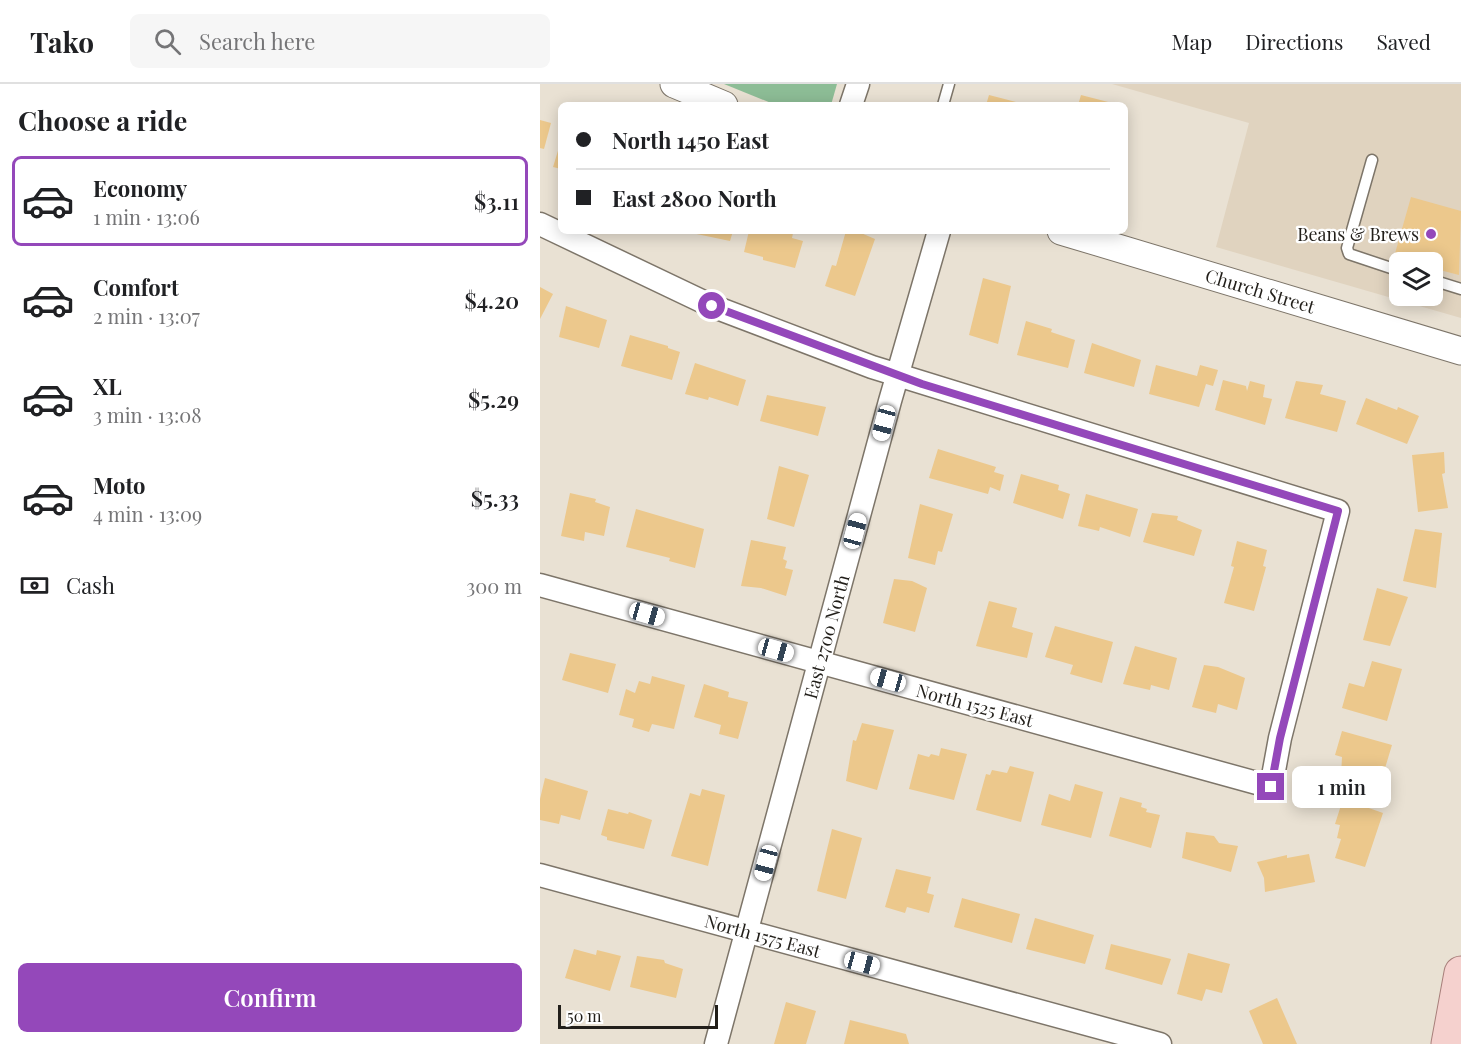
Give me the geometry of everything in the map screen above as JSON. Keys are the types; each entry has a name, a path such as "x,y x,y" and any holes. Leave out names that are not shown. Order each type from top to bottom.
{"main road":[{"path":"1448,1044 1461,973"}],"street":[{"path":"674,84 717,102"},
{"path":"852,102 858,84"},
{"path":"540,224 558,233"},
{"path":"561,234 712,306 897,375"},
{"name":"East 2700 North","path":"716,1044 897,375 938,234"},
{"name":"Church Street","path":"1071,234 1461,351"},
{"name":"North 1525 East","path":"540,585 1271,787 1280,738 1338,511 897,375"},
{"name":"North 1575 East","path":"540,875 1160,1044"}],"lane":[{"path":"944,102 949,84"},
{"path":"1372,160 1347,248 1353,257 1389,268"},
{"path":"1443,283 1461,289"}],"shaded area":[{"path":"1112,84 1461,84 1461,318 1420,306 1443,306 1443,252 1389,252 1389,297 1216,247 1249,123"}],"green space":[{"path":"724,84 837,84 832,102 769,102"}],"building":[{"path":"989,95 1016,102 987,102"},
{"path":"1081,95 1108,102 1079,102"},
{"path":"540,120 551,123 544,149 540,148"},
{"path":"558,151 558,168 553,167"},
{"name":"Beans & Brews","path":"1411,197 1461,211 1459,275 1443,271 1443,252 1395,252"},
{"path":"697,234 732,234 730,241"},
{"path":"748,234 793,234 792,238 803,241 795,268 763,260 763,257 744,252"},
{"path":"845,234 863,234 875,239 855,296 825,286 832,265 836,266"},
{"path":"983,278 1011,286 998,344 969,335"},
{"path":"540,287 553,294 540,319"},
{"path":"566,306 607,320 599,348 559,337"},
{"path":"1026,321 1052,329 1051,332 1075,340 1068,368 1017,355"},
{"path":"630,335 668,346 680,352 672,380 621,366"},
{"path":"1092,343 1141,360 1134,387 1084,373"},
{"path":"695,363 746,380 738,406 709,397 708,400 685,394"},
{"path":"1156,365 1197,376 1200,365 1218,370 1213,386 1206,384 1199,407 1149,394"},
{"path":"1223,380 1246,386 1247,391 1250,381 1265,385 1263,397 1272,399 1265,425 1215,410"},
{"path":"1296,381 1323,385 1320,394 1346,401 1337,432 1285,418"},
{"path":"767,395 826,407 818,436 760,421"},
{"path":"1366,398 1419,416 1407,444 1356,424"},
{"path":"938,449 996,467 994,472 1004,475 1000,491 990,487 988,494 929,478"},
{"path":"1444,452 1445,473 1442,474 1448,508 1418,512 1412,455"},
{"path":"779,466 809,475 794,527 767,519"},
{"path":"1021,474 1059,485 1058,490 1070,494 1063,519 1013,503"},
{"path":"570,493 596,499 595,502 610,507 604,536 585,532 584,541 561,536"},
{"path":"1086,494 1138,509 1130,537 1100,527 1099,531 1078,526"},
{"path":"920,504 953,514 942,552 938,551 935,565 908,558"},
{"path":"636,509 704,529 695,568 669,561 670,558 626,547"},
{"path":"1152,513 1178,516 1177,520 1202,530 1194,556 1143,542"},
{"path":"1415,529 1442,533 1436,588 1403,581"},
{"path":"751,540 786,547 783,559 787,561 785,568 793,570 786,596 761,588 741,586"},
{"path":"1237,541 1267,550 1263,566 1266,567 1254,611 1224,603 1234,567 1231,566"},
{"path":"894,579 912,581 927,588 915,632 883,623"},
{"path":"1377,588 1408,597 1390,646 1363,640"},
{"path":"989,601 1017,608 1012,627 1033,633 1027,658 976,646"},
{"path":"1055,626 1113,642 1102,683 1070,674 1073,665 1045,657"},
{"path":"1135,646 1177,658 1169,690 1151,685 1150,690 1123,684"},
{"path":"570,653 616,664 608,693 562,680"},
{"path":"1372,661 1402,669 1387,721 1342,708 1349,683 1364,687"},
{"path":"1204,665 1218,667 1245,678 1237,710 1218,704 1216,713 1192,707"},
{"path":"652,676 685,685 674,729 652,724 649,732 632,727 634,719 619,715 626,689 635,693 639,681 650,684"},
{"path":"704,684 729,692 728,697 748,702 738,739 719,734 721,725 694,717"},
{"path":"862,723 894,730 877,790 846,781 853,740 856,741"},
{"path":"1342,731 1392,745 1379,788 1341,776 1342,757 1335,755"},
{"path":"941,748 967,754 954,800 909,789 918,754 929,757 931,754 939,756"},
{"path":"1010,766 1034,772 1021,822 976,810 986,774 990,775 992,770 1007,773"},
{"path":"545,778 588,791 580,820 561,815 559,824 540,820 540,799"},
{"path":"1075,784 1103,792 1091,838 1041,825 1049,794 1070,801"},
{"path":"702,789 725,795 708,866 671,856 690,793 700,796"},
{"path":"1120,797 1142,803 1141,807 1147,809 1146,812 1160,815 1151,848 1109,836"},
{"path":"1343,799 1383,813 1365,867 1335,858 1341,839 1337,838 1340,825 1335,824"},
{"path":"608,809 628,814 629,812 652,820 644,849 607,840 607,837 601,835"},
{"path":"832,829 862,838 846,899 817,891"},
{"path":"1186,832 1214,836 1219,843 1238,846 1231,872 1182,858"},
{"path":"1309,854 1315,882 1265,892 1264,878 1257,862 1287,855 1287,858"},
{"path":"896,869 931,877 927,893 934,895 929,913 907,907 905,913 885,907"},
{"path":"962,898 1020,914 1012,943 954,927"},
{"path":"1035,918 1094,935 1085,964 1026,949"},
{"path":"1111,944 1171,959 1162,985 1105,969"},
{"path":"574,949 596,955 597,950 621,956 610,991 565,978"},
{"path":"1188,953 1230,964 1222,993 1206,989 1202,1001 1177,994"},
{"path":"637,956 664,960 665,963 683,969 676,998 630,987"},
{"path":"1277,998 1297,1044 1263,1044 1249,1011"},
{"path":"786,1002 816,1011 806,1044 774,1044"},
{"path":"850,1020 906,1034 909,1044 844,1044"}],"place":[{"name":"Beans & Brews","path":"1431,234"}],"route":[{"path":"712,306 922,384 1338,511 1280,738 1271,787"}]}
